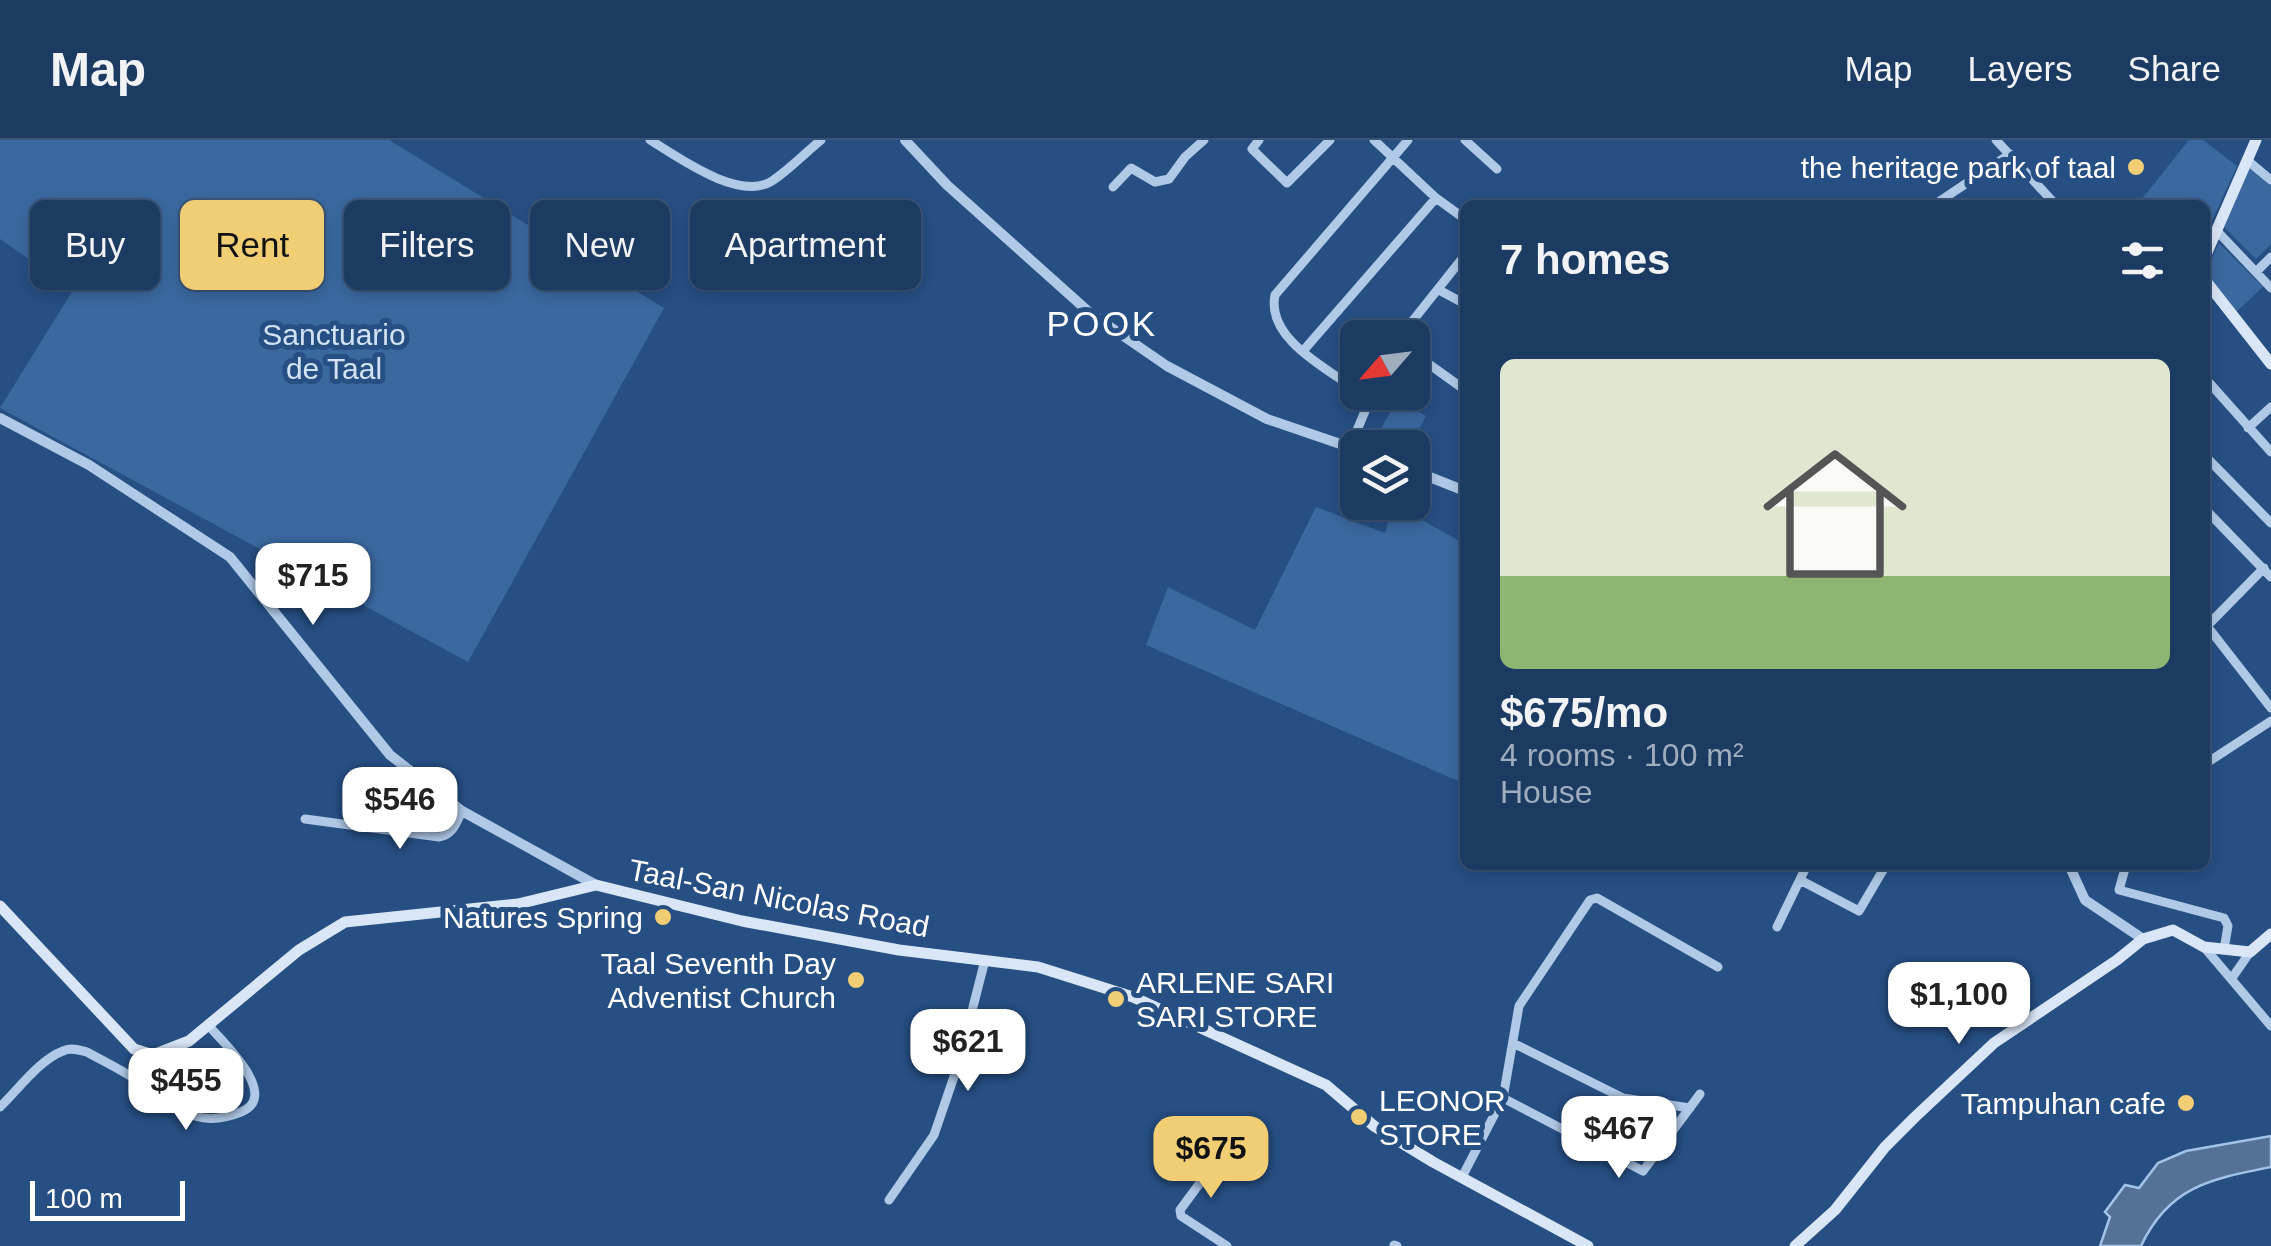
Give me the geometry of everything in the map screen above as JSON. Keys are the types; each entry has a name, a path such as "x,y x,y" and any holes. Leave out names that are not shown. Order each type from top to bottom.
{"main road":[{"path":"2210,246 2256,140"},
{"path":"2210,286 2271,364"},
{"name":"Taal-San Nicolas Road","path":"0,906 134,1049 152,1056 189,1041 299,950 345,922 518,904 596,885 777,927 899,950 1048,969 1133,997 1326,1086 1374,1126 1588,1246"},
{"path":"1795,1246 1835,1210 1914,1117 1994,1043 2143,939 2173,930 2204,947 2250,952 2271,934"}],"street":[{"path":"650,140 724,182 757,186 771,182 821,140"},
{"path":"905,140 918,158 1030,263 1105,324 1167,366 1267,419 1340,444"},
{"path":"1113,187 1131,168 1156,182 1169,180 1204,140"},
{"path":"1258,140 1252,149 1287,183 1330,140"},
{"path":"1374,140 1436,198 1460,215"},
{"path":"1340,378 1279,327 1274,315 1275,295 1408,140"},
{"path":"1464,140 1497,169"},
{"path":"1996,140 2051,200"},
{"path":"1941,200 2010,154"},
{"path":"2247,160 2271,180"},
{"path":"1303,351 1436,198"},
{"path":"2217,230 2271,288"},
{"path":"2256,272 2271,257"},
{"path":"1413,320 1460,262"},
{"path":"1439,290 1460,301"},
{"path":"1430,365 1460,386"},
{"path":"2210,386 2271,452"},
{"path":"2248,428 2271,407"},
{"path":"0,418 89,465 230,557 390,755 462,812 596,885"},
{"path":"2210,461 2271,523"},
{"path":"1430,477 1460,489"},
{"path":"2210,514 2268,573 2210,623"},
{"path":"2210,630 2271,708"},
{"path":"2210,761 2271,721"},
{"path":"305,820 439,837 453,830 462,812"},
{"path":"1777,928 1805,870"},
{"path":"1800,880 1859,911 1882,870"},
{"path":"2072,870 2085,900 2143,939"},
{"path":"2125,870 2119,890 2224,918 2228,926 2224,949"},
{"path":"1462,1177 1503,1098 1519,1006 1590,900 1597,898 1718,968"},
{"path":"2204,947 2271,1026"},
{"path":"2232,978 2250,952"},
{"path":"889,1200 934,1135 959,1062 985,960"},
{"path":"0,1107 42,1066 63,1050 75,1049 88,1052 176,1108 197,1117 219,1119 246,1111 254,1103 256,1091 239,1061 208,1025"},
{"path":"1513,1042 1623,1098 1690,1108"},
{"path":"1503,1098 1643,1171 1700,1094"},
{"path":"1227,1246 1182,1216 1180,1210 1228,1145"}],"green space":[{"name":"Sanctuario de Taal","path":"0,140 389,140 487,200 344,200 344,290 510,290 510,214 530,226 530,290 635,290 664,308 468,662 0,408 73,290 160,290 160,200 30,200 30,260 0,239"},
{"path":"2189,140 2203,140 2237,166 2210,225 2210,200 2141,200"},
{"path":"2249,165 2271,185 2271,244 2256,259 2223,226"},
{"path":"2219,243 2263,287 2235,313 2211,281 2210,265"},
{"path":"1391,410 1415,410 1426,416 1418,430 1380,430"},
{"path":"1316,507 1340,516 1340,520 1385,533 1389,520 1422,520 1460,541 1460,782 1146,645 1168,587 1255,630"}],"shaded area":[{"path":"2271,1136 2271,1167 2194,1188 2165,1210 2141,1246 2100,1246 2110,1217 2105,1212 2125,1185 2139,1188 2158,1163 2186,1151"}],"place":[{"name":"the heritage park of taal","path":"2136,167"},
{"name":"Natures Spring","path":"663,917"},
{"name":"Taal Seventh Day Adventist Church","path":"856,980"},
{"name":"ARLENE SARI SARI STORE","path":"1116,999"},
{"name":"Tampuhan cafe","path":"2186,1103"},
{"name":"LEONOR STORE","path":"1359,1117"}],"district":[{"name":"POOK","path":"1102,323"}]}
